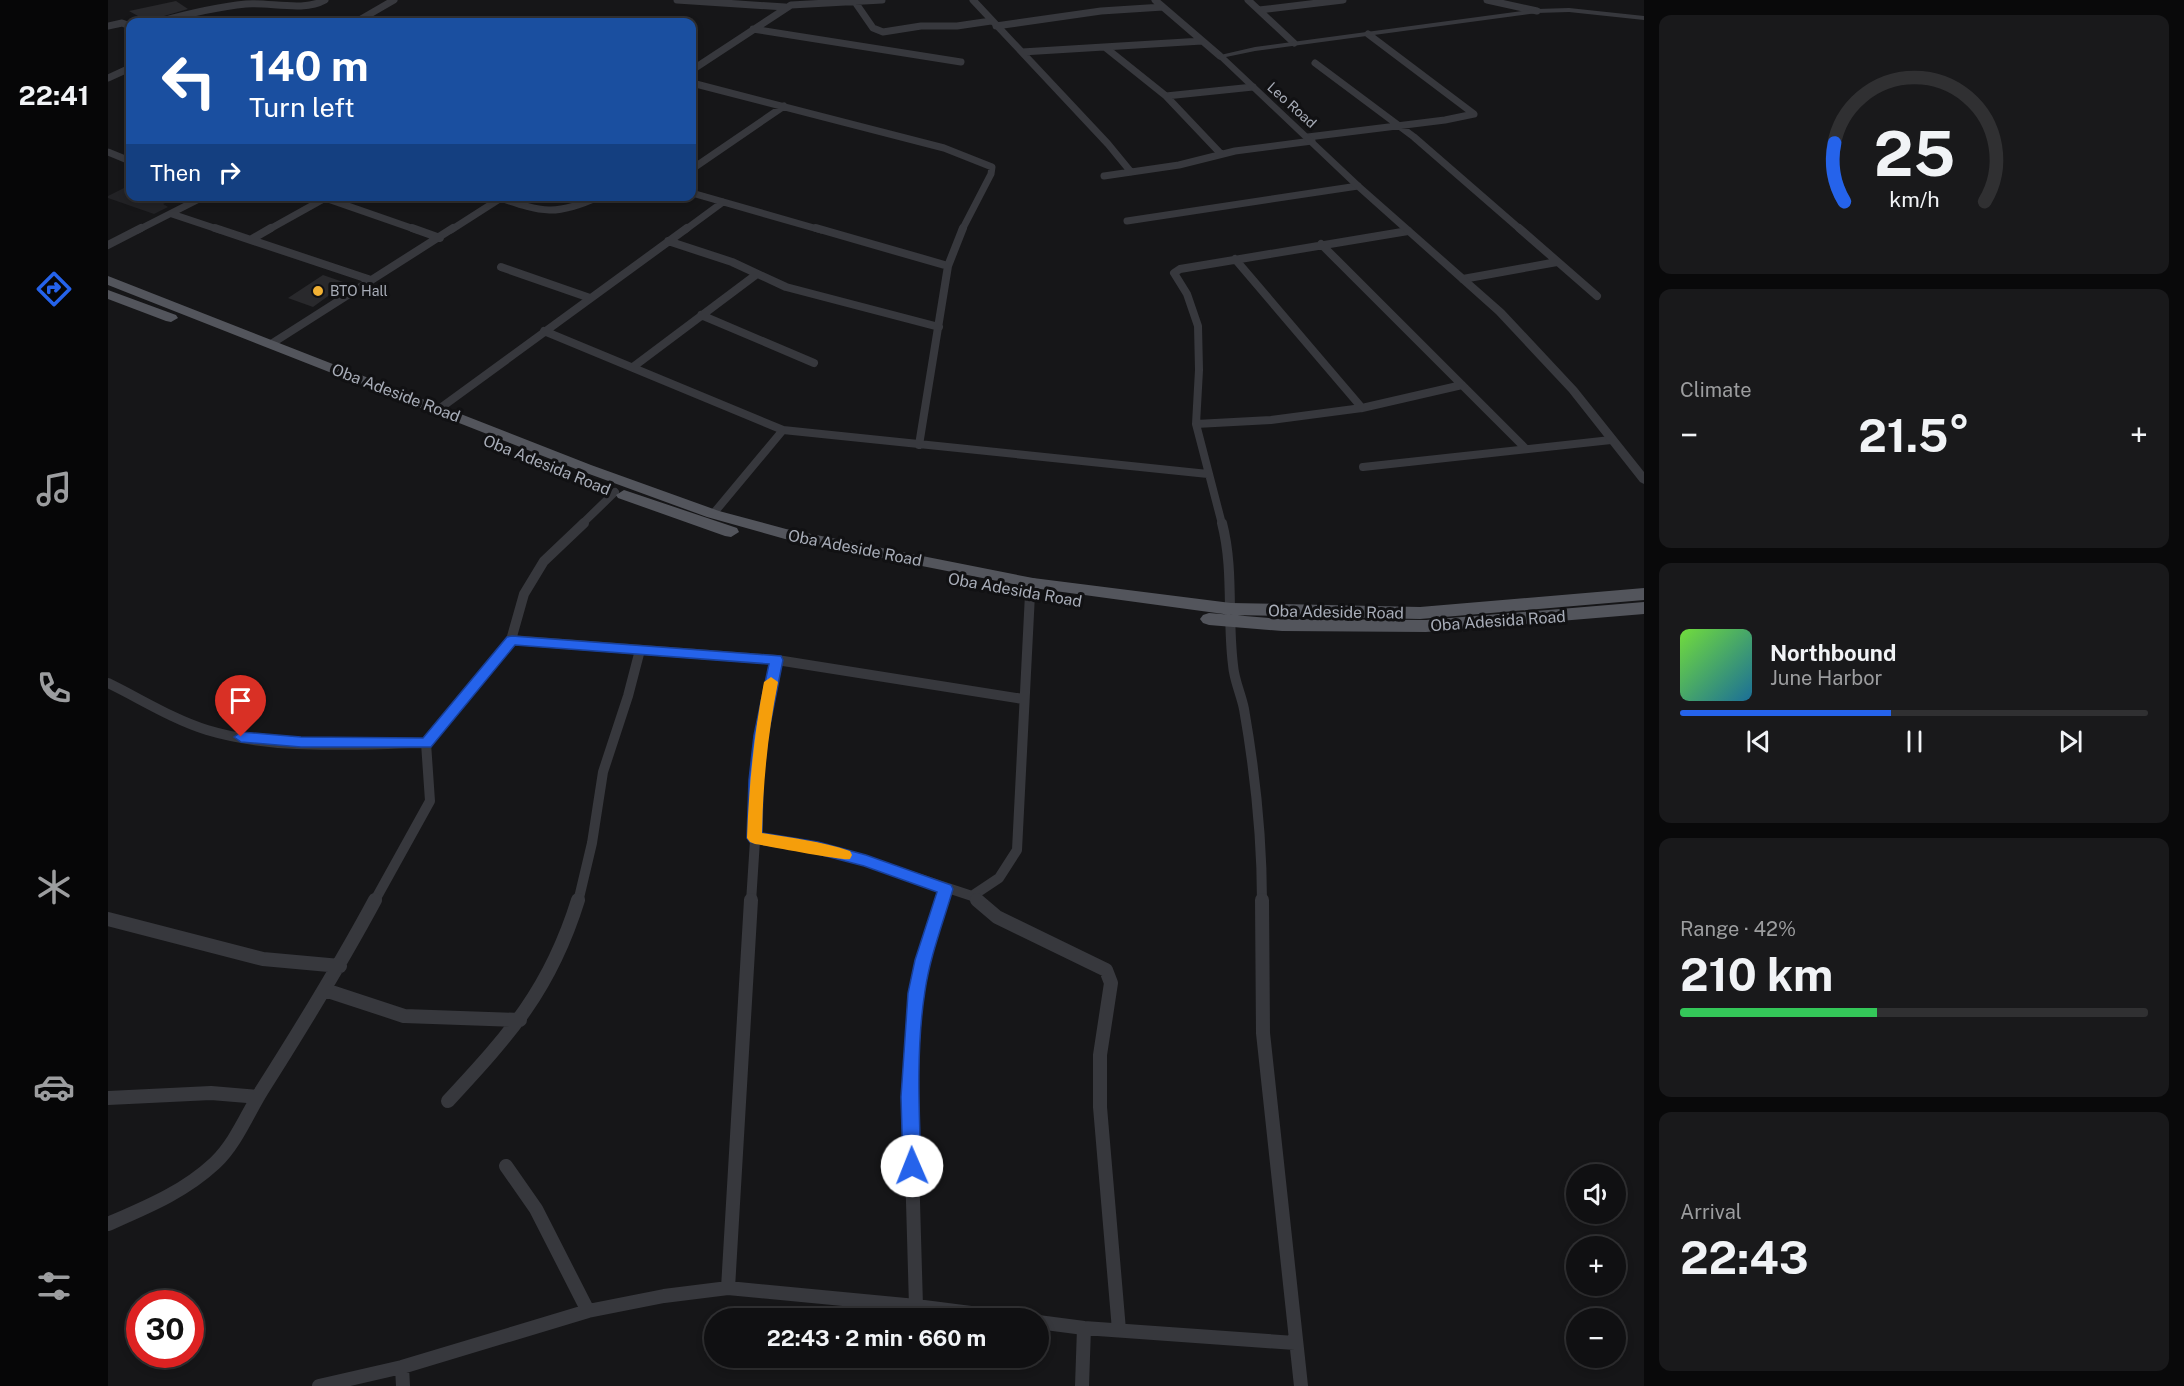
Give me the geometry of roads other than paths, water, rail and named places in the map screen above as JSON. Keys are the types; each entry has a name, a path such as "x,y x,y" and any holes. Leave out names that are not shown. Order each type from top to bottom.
{"main road":[{"name":"Oba Adeside Road","path":"108,280 239,338 271,344 439,409 456,422 713,514 785,534 1031,588"},
{"name":"Oba Adesida Road","path":"108,294 239,338 456,422 615,492 742,536 1031,588 1231,616 1359,627 1426,627 1644,608"},
{"name":"Oba Adeside Road","path":"1231,616 1420,614 1644,594"}],"street":[{"path":"174,18 214,8 259,3 311,7 325,0"},
{"path":"363,18 394,0"},
{"path":"677,0 786,7"},
{"path":"696,65 786,7 796,4 880,0"},
{"path":"973,0 1108,144 1131,172"},
{"path":"1155,0 1220,56 1294,43 1537,11 1569,10 1644,18"},
{"path":"1248,0 1294,43"},
{"path":"1259,10 1343,0"},
{"path":"1487,0 1537,11"},
{"path":"855,2 873,28 883,32 921,26 957,27 1101,10 1163,7"},
{"path":"108,26 122,23 126,24"},
{"path":"753,29 961,62"},
{"path":"1104,176 1188,164 1221,154 1310,139 1473,114 1368,34"},
{"path":"1022,52 1202,41"},
{"path":"1106,48 1166,96 1221,154"},
{"name":"Leo Road","path":"1220,56 1358,186 1500,312 1592,412 1611,440 1644,480"},
{"path":"1315,63 1399,125 1597,296"},
{"path":"108,78 126,70"},
{"path":"696,84 944,148 992,167 991,174 958,237 948,266 919,445"},
{"path":"1166,96 1253,87"},
{"path":"696,166 784,106"},
{"path":"108,152 126,159"},
{"path":"1127,221 1358,186"},
{"path":"696,194 948,266"},
{"path":"108,245 196,201"},
{"path":"252,239 320,201"},
{"path":"338,201 440,238"},
{"path":"271,344 440,238 493,201"},
{"path":"511,201 542,211 555,212 576,208 590,201"},
{"path":"439,409 723,202"},
{"path":"172,214 371,280"},
{"path":"1300,1386 1263,1033 1261,857 1244,708 1233,668 1226,545 1196,424 1200,370 1198,326 1187,294 1174,273 1180,269 1408,231"},
{"path":"668,241 732,262 806,292 939,327"},
{"path":"1321,244 1525,448"},
{"path":"1236,259 1362,408"},
{"path":"1462,279 1557,262"},
{"path":"501,267 590,298"},
{"path":"633,367 757,274"},
{"path":"701,315 814,363"},
{"path":"544,331 783,430 1208,474"},
{"path":"1196,424 1271,420 1362,408 1462,385"},
{"path":"713,514 783,430"},
{"path":"1362,466 1611,440"},
{"path":"108,1224 164,1200 193,1182 218,1161 340,966 406,841 430,801 426,743 512,640 524,594 544,561 615,492"},
{"path":"972,896 992,886 1009,869 1017,850 1023,699 1031,588"},
{"path":"512,640 777,660 1023,699"},
{"path":"448,1101 520,1020 545,981 573,917 592,843 603,774 636,674 640,650"},
{"path":"728,1288 755,838 756,780 761,735 777,660"},
{"path":"108,683 188,722 226,734 301,742 426,743"},
{"path":"755,838 828,850 972,896 1006,922 1106,970 1110,983 1100,1055 1100,1107 1119,1330"},
{"path":"916,1306 910,1097 916,993 923,960 946,889"},
{"path":"108,919 263,959 340,966"},
{"path":"325,990 404,1016 520,1020"},
{"path":"108,1098 211,1093 258,1097"},
{"path":"506,1166 536,1209 588,1311"},
{"path":"319,1386 402,1367 588,1311 664,1296 728,1288 932,1308"},
{"path":"1049,1323 1295,1343"},
{"path":"1082,1386 1084,1328"},
{"path":"402,1367 403,1386"}],"place":[{"name":"BTO Hall","path":"318,291"}]}
